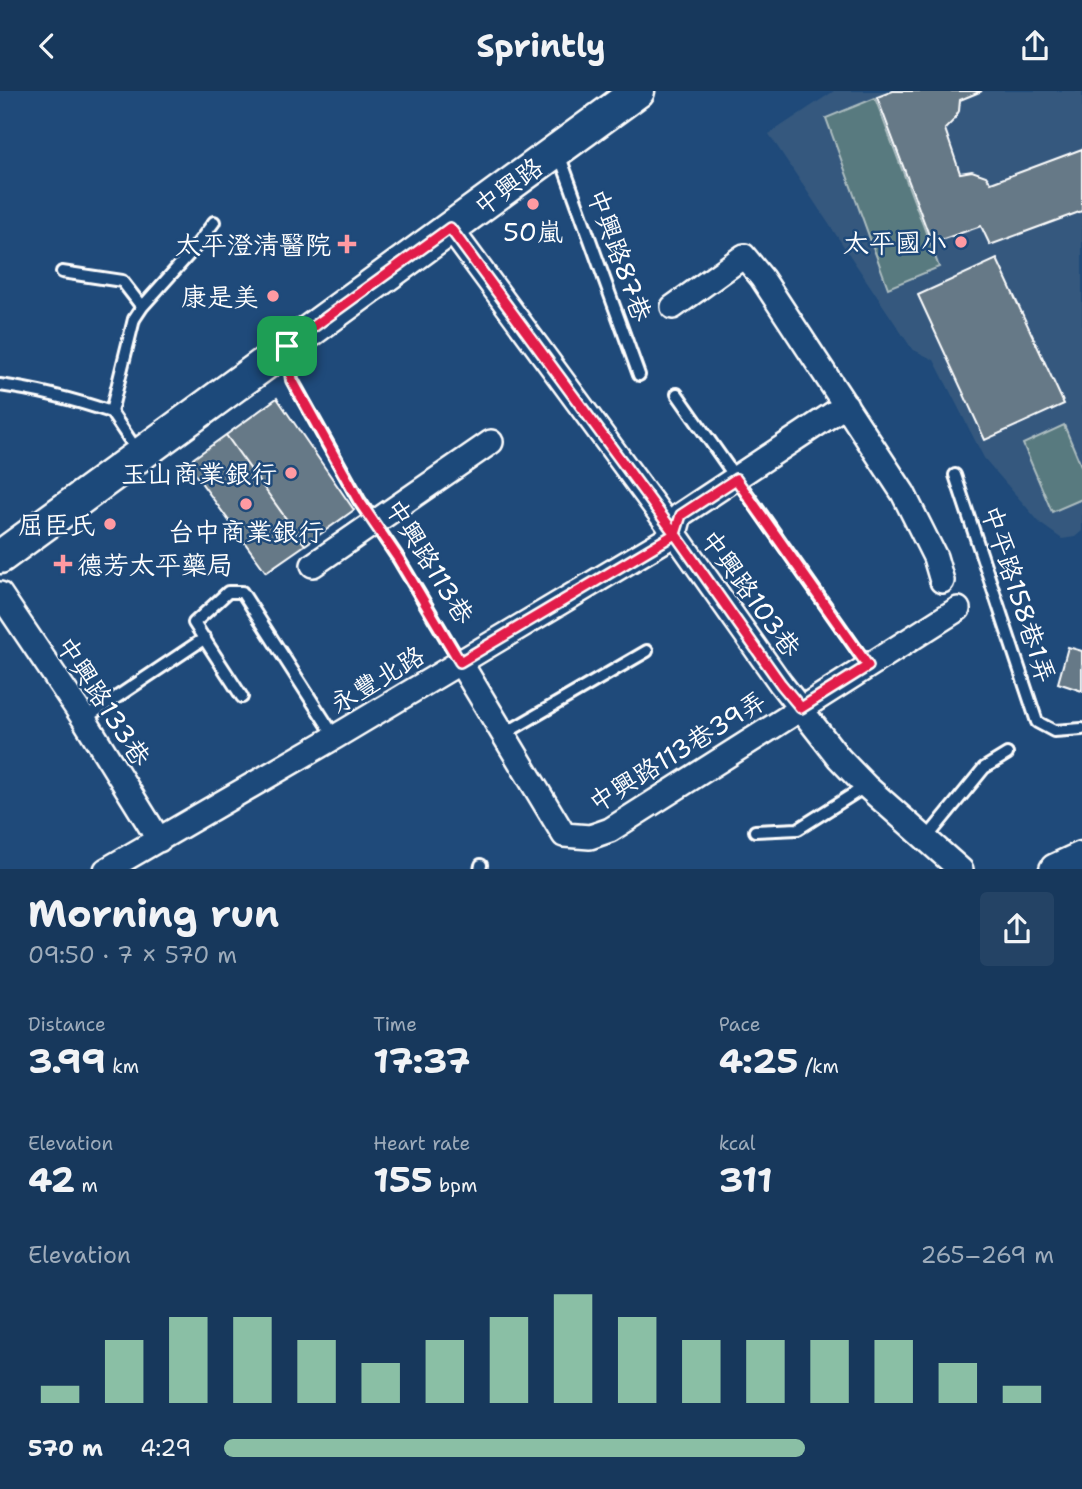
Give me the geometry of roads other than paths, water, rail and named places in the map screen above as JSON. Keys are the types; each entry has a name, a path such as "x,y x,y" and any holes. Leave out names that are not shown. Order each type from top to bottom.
{"main road":[{"name":"中興路","path":"0,557 638,91"},
{"path":"1058,869 1082,858"}],"street":[{"name":"中興路103巷","path":"450,228 675,534 781,684 839,758 866,786 960,869"},
{"path":"673,307 744,255 762,278 903,493 935,557 942,581"},
{"path":"675,534 681,515 846,405"},
{"path":"313,565 491,442"},
{"name":"永豐北路","path":"108,869 675,534"},
{"name":"中興路133巷","path":"0,594 84,719 159,840"},
{"name":"中興路113巷39弄","path":"564,835 590,837 610,830 958,609"},
{"name":"中興路113巷","path":"460,662 564,835"}],"lane":[{"name":"中興路87巷","path":"557,150 639,375"},
{"path":"111,412 134,319 214,222"},
{"path":"62,272 122,281 142,307"},
{"name":"中興路113巷","path":"287,346 292,380 359,501 398,558 460,662"},
{"path":"0,385 52,395 111,412 140,454"},
{"path":"677,394 868,666"},
{"name":"中平路158巷1弄","path":"955,475 1037,722 1054,731 1082,729"},
{"path":"242,697 194,622 228,592 242,592 335,737"},
{"path":"84,719 205,638"},
{"path":"504,734 647,651"},
{"path":"926,839 984,768 1007,754"},
{"path":"755,831 798,829 866,786"}],"place":[{"name":"50嵐","path":"533,204"},
{"name":"太平國小","path":"961,242"},
{"name":"太平澄清醫院","path":"347,244"},
{"name":"康是美","path":"273,296"},
{"name":"玉山商業銀行","path":"291,473"},
{"name":"台中商業銀行","path":"246,504"},
{"name":"屈臣氏","path":"110,524"},
{"name":"德芳太平藥局","path":"63,564"}]}
